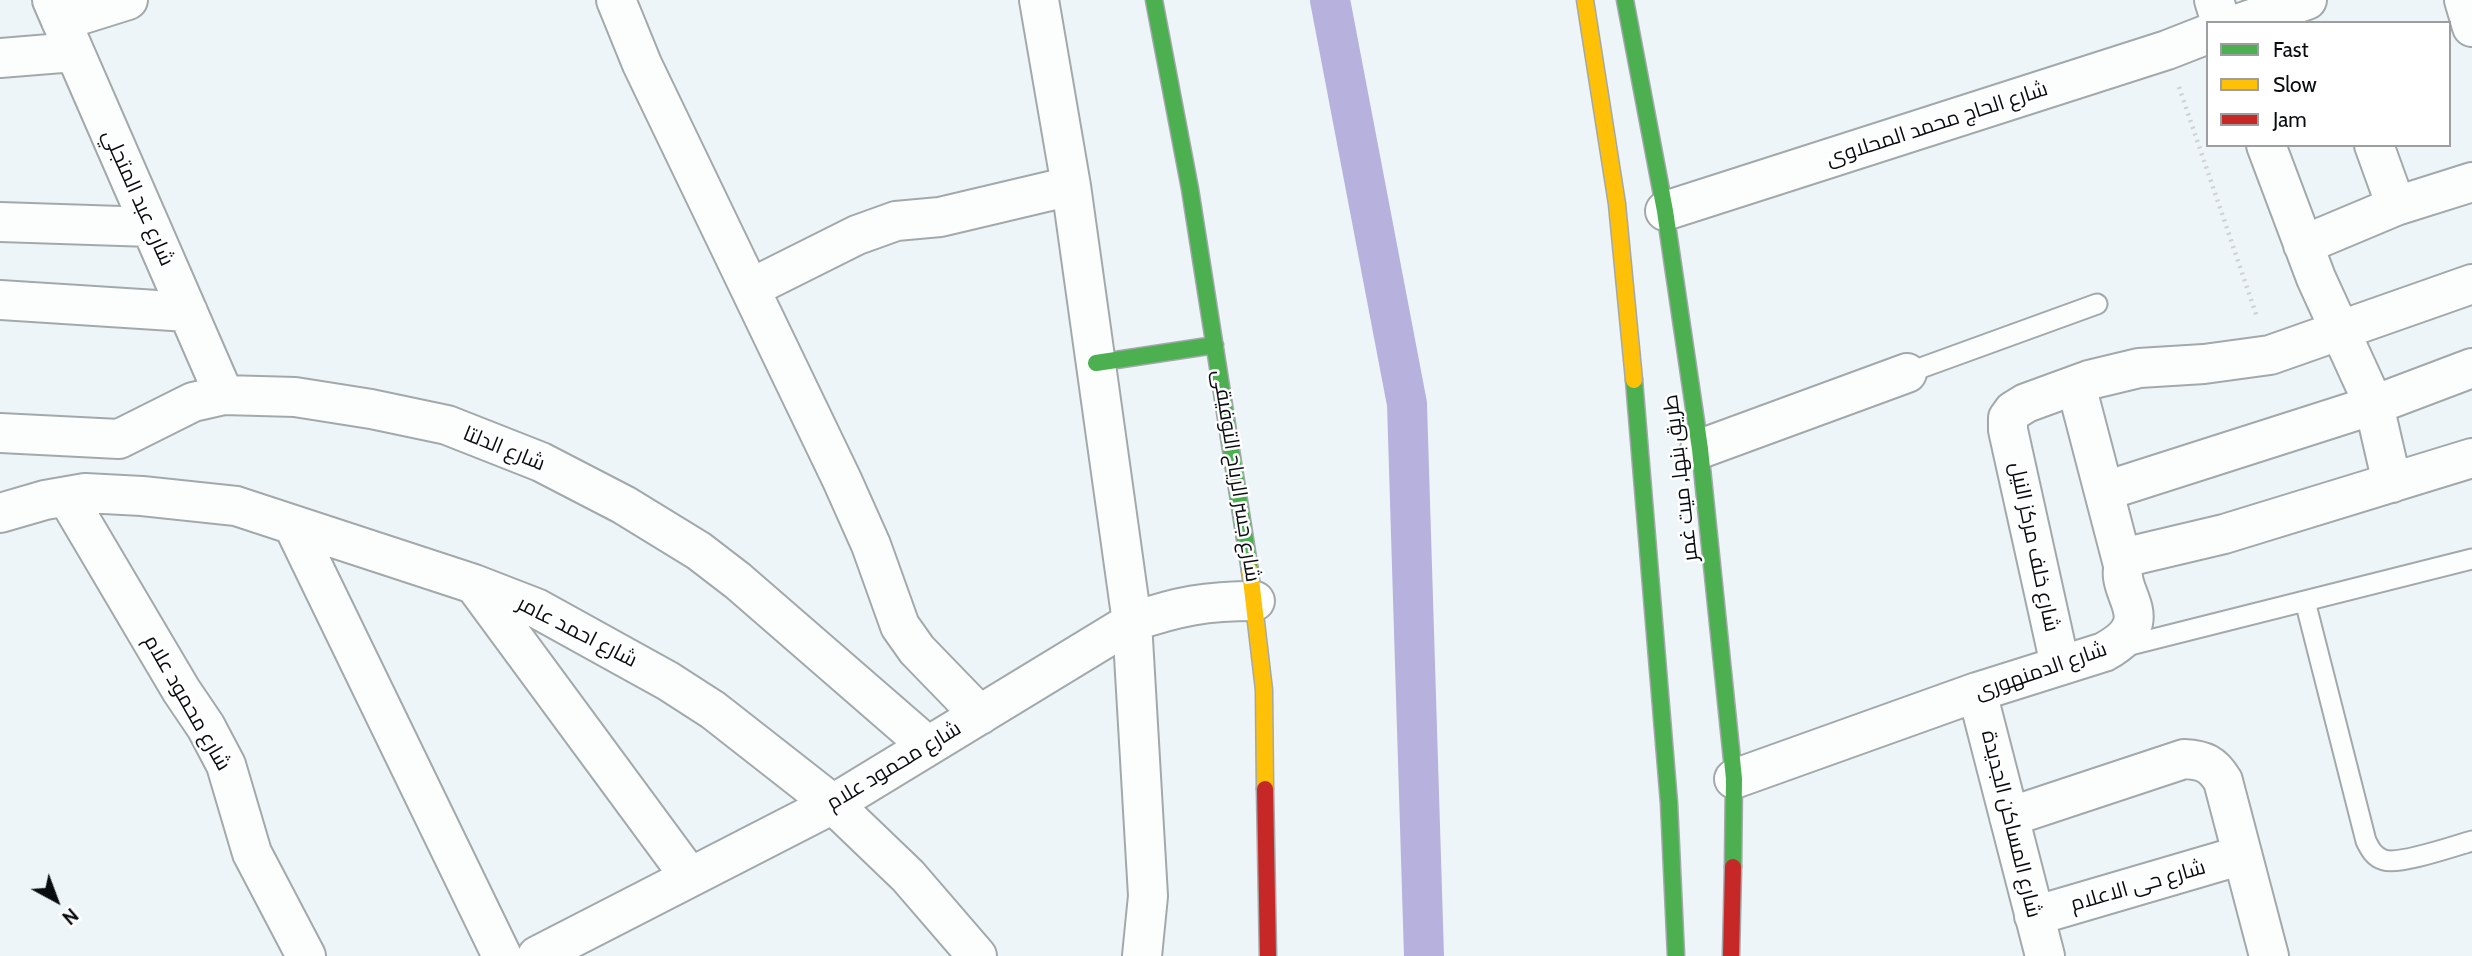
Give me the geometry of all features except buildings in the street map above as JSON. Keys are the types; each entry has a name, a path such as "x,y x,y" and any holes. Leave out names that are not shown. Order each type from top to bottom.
{"main road":[{"name":"شارع جسر الرياح التوفيقى","path":"1154,0 1191,189 1255,601 1264,690 1268,956"},
{"name":"طريق بنها, ميت غمر","path":"1585,0 1617,204 1647,454 1676,956"},
{"name":"طريق بنها, ميت غمر","path":"1625,0 1665,211 1734,779 1731,956"},
{"path":"1096,363 1215,345"}],"street":[{"path":"0,58 62,24 128,0"},
{"path":"616,0 642,64 866,534 900,626 917,650 980,715"},
{"path":"1040,0 1071,186 1132,622 1148,897 1142,956"},
{"path":"2214,0 2220,21"},
{"path":"2246,21 2307,0"},
{"path":"2322,0 2329,21"},
{"path":"2464,0 2472,27"},
{"name":"شارع عبد المتجلي","path":"62,24 224,395"},
{"name":"شارع الحاج محمد المحلاوى","path":"1665,211 2206,35"},
{"path":"2267,147 2303,245 2374,405 2392,483"},
{"path":"2375,147 2396,206"},
{"path":"2303,245 2396,206 2472,182"},
{"path":"751,288 857,235 896,221 940,217 1071,186"},
{"path":"0,222 150,227"},
{"path":"2123,565 2076,385 2108,374 2139,368 2204,364 2270,355 2472,284"},
{"path":"0,300 188,312"},
{"path":"2105,491 2374,405 2472,368"},
{"path":"1694,449 1907,373"},
{"name":"شارع خلف مركز النيل","path":"2060,665 2008,430 2008,418 2013,411 2026,403 2076,385"},
{"name":"شارع الدلتا","path":"0,433 119,439 193,402 224,395 295,397 447,425 541,462 624,505 699,551 738,581 928,746"},
{"path":"2123,565 2131,556 2224,534 2472,458"},
{"name":"شارع احمد عامر","path":"0,513 85,493 236,506 474,584 536,608 668,681 713,710 833,804 908,876 977,956"},
{"name":"شارع محمود علام","path":"67,497 226,765 252,853 306,956"},
{"path":"293,525 502,956"},
{"name":"شارع الدمنهورى","path":"1734,779 1977,692 2104,652 2120,643 2133,627 2133,611 2123,565"},
{"path":"474,584 690,877"},
{"name":"شارع محمود علام","path":"555,952 690,877 833,804 1132,622 1172,608 1213,601 1255,601"},
{"name":"شارع المساكن الجديدة","path":"1977,692 2045,956"},
{"path":"2009,817 2185,759 2200,759 2214,767 2223,781 2242,855 2259,953"},
{"name":"شارع حى الاعلام","path":"2034,916 2242,855"}],"lane":[{"path":"1907,373 2098,304"},
{"path":"2104,652 2472,559"},
{"path":"2305,601 2366,841 2373,854 2386,861 2401,861 2472,841"}],"path":[{"path":"2166,50 2270,355"}],"waterway":[{"path":"1330,0 1407,404 1424,956"}],"traffic: fast":[{"path":"1154,0 1190,189 1250,571"},
{"path":"1625,0 1665,211 1700,449 1734,779 1733,867"},
{"path":"1096,363 1215,345"},
{"path":"1634,380 1669,803 1676,956"}],"traffic: slow":[{"path":"1585,0 1617,204 1634,380"},
{"path":"1250,571 1264,690 1265,789"}],"traffic: jam":[{"path":"1265,789 1268,956"},
{"path":"1731,956 1733,867"}]}
